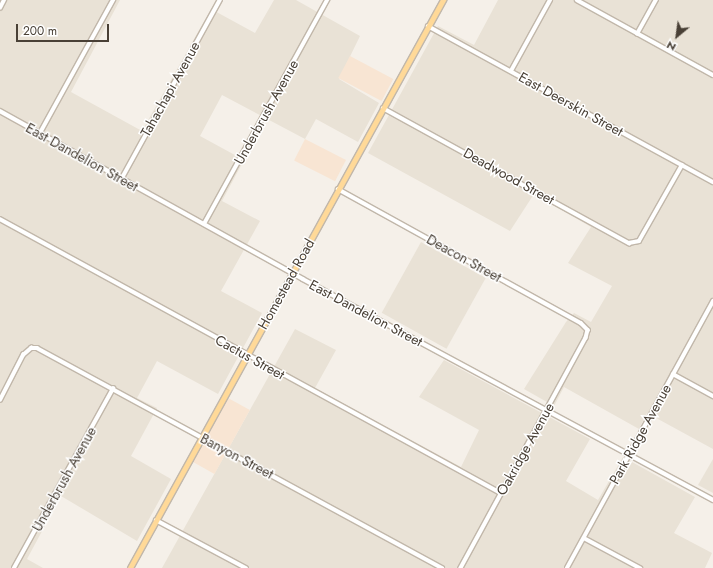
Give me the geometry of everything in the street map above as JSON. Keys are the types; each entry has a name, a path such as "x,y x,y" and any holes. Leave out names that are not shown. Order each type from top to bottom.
{"main road":[{"name":"Homestead Road","path":"130,568 443,0"}],"street":[{"path":"0,8 4,0"},
{"path":"40,133 113,0"},
{"name":"Tahachapi Avenue","path":"122,178 220,0"},
{"name":"Underbrush Avenue","path":"204,224 327,0"},
{"path":"511,71 550,0"},
{"path":"577,0 713,75"},
{"path":"637,34 656,0"},
{"name":"East Deerskin Street","path":"428,26 713,182"},
{"name":"Deadwood Street","path":"383,108 629,243 634,244 639,241 682,165"},
{"name":"East Dandelion Street","path":"0,111 292,273 713,500"},
{"name":"Deacon Street","path":"338,189 581,323 588,330"},
{"name":"Cactus Street","path":"0,219 246,356 501,493"},
{"name":"Park Ridge Avenue","path":"567,568 713,301"},
{"name":"Oakridge Avenue","path":"461,568 546,409 586,338 588,330"},
{"name":"Banyon Street","path":"0,400 24,355 31,348 42,350 442,568"},
{"path":"673,374 713,396"},
{"name":"Underbrush Avenue","path":"14,568 113,389"},
{"path":"156,520 246,568"},
{"path":"584,538 640,568"}],"shaded area":[{"path":"0,0 120,0 71,92 142,131 211,9 255,33 274,0 296,0 360,36 339,79 379,103 358,142 316,119 305,139 222,95 200,136 244,160 222,201 260,221 221,291 262,313 218,394 157,361 137,398 157,408 131,456 171,479 137,541 61,496 27,559 43,568 0,568"},
{"path":"498,0 713,0 713,449 647,413 639,429 564,387 554,406 524,389 566,322 574,313 591,322 612,286 568,263 591,227 534,194 510,231 368,153 438,26 474,45"},
{"path":"350,56 393,79 382,101 338,78"},
{"path":"305,139 346,160 335,181 294,160"},
{"path":"421,242 486,278 446,349 382,313"},
{"path":"295,329 336,350 315,388 461,467 479,430 419,397 444,360 590,439 566,481 598,500 623,457 695,497 674,533 712,553 705,568 162,568"},
{"path":"228,398 250,410 214,474 193,462"},
{"path":"713,459 713,493 698,485"}]}
